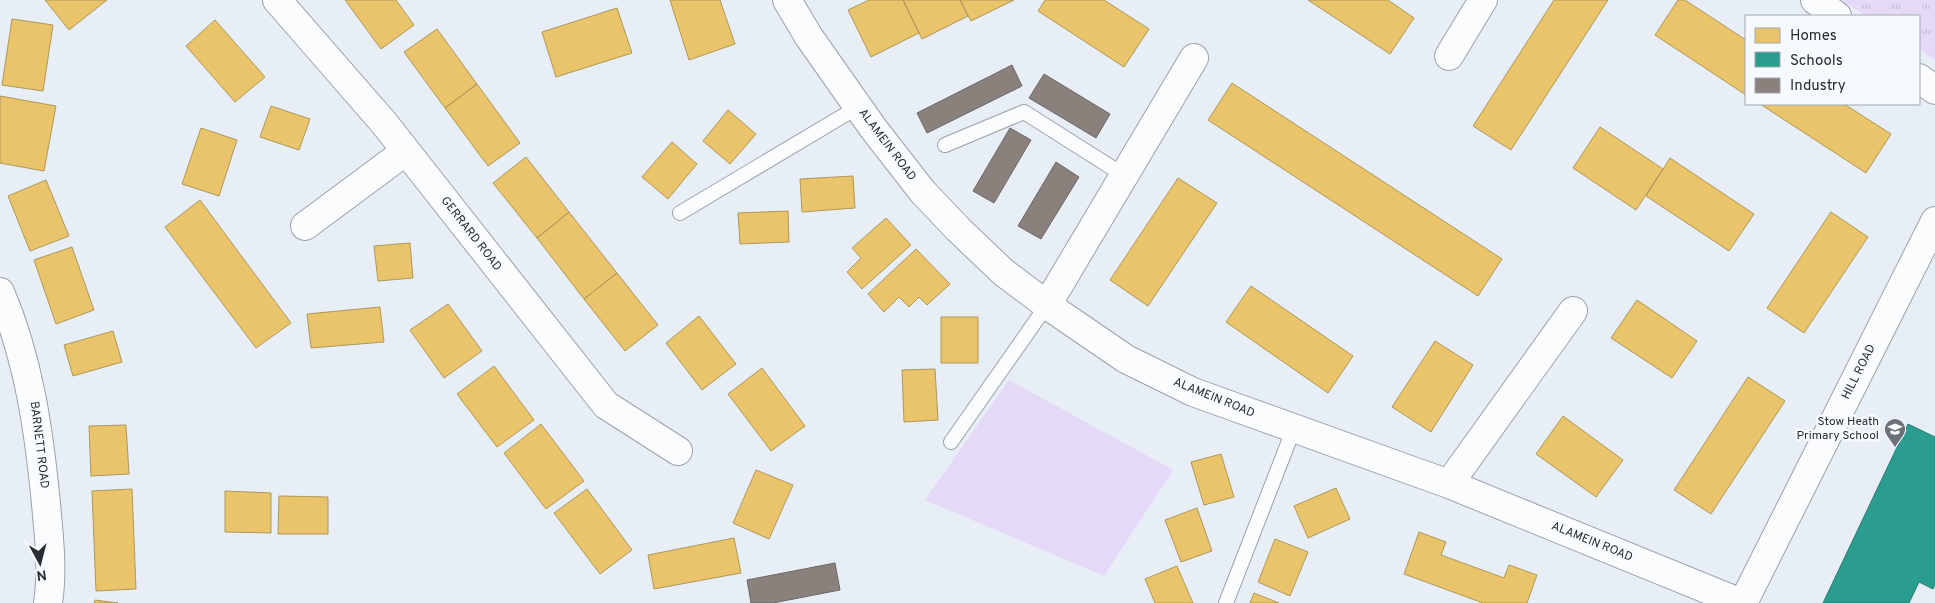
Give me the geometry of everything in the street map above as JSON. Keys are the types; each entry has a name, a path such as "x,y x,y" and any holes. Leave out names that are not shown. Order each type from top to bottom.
{"street":[{"name":"GERRARD ROAD","path":"276,0 384,123 606,405 678,451"},
{"name":"ALAMEIN ROAD","path":"787,0 808,37 922,191 1003,272 1047,305 1126,359 1194,392 1449,484 1742,603"},
{"path":"1448,56 1483,0"},
{"path":"1815,0 1836,15"},
{"path":"1047,305 1194,58"},
{"path":"1920,79 1935,90"},
{"path":"305,226 406,151"},
{"name":"HILL ROAD","path":"1742,603 1935,221"},
{"name":"BARNETT ROAD","path":"0,292 12,320 32,394 40,443 50,553 48,603"},
{"path":"1449,484 1573,311"}],"lane":[{"path":"680,213 858,107"},
{"path":"945,146 1024,112 1124,176"},
{"path":"951,442 1047,305"},
{"path":"1226,603 1294,428"}],"green space":[{"path":"1841,0 1935,0 1935,60 1920,50 1920,15 1864,15"},
{"path":"1009,380 1173,470 1104,576 925,500"}],"building: Homes":[{"path":"45,0 107,0 69,30"},
{"path":"345,0 396,0 414,25 381,49"},
{"path":"670,0 720,0 735,44 689,60"},
{"path":"869,0 903,0 919,33 871,57 848,10"},
{"path":"903,0 960,0 968,16 922,39"},
{"path":"960,0 1014,0 971,21"},
{"path":"1045,0 1104,0 1149,29 1124,67 1038,11"},
{"path":"1308,0 1388,0 1414,18 1390,54"},
{"path":"1554,0 1608,0 1511,150 1473,126"},
{"path":"1678,0 1685,0 1745,39 1745,94 1655,35"},
{"path":"617,8 632,53 556,77 542,32"},
{"path":"12,19 53,25 43,91 2,85"},
{"path":"215,20 265,77 235,102 186,46"},
{"path":"437,29 477,84 445,108 404,52"},
{"path":"1232,83 1502,259 1478,296 1208,120"},
{"path":"477,84 520,143 488,166 445,108"},
{"path":"0,96 56,106 44,171 0,163"},
{"path":"1762,105 1846,105 1891,134 1866,173"},
{"path":"271,106 310,119 299,150 260,137"},
{"path":"728,110 756,134 730,164 703,141"},
{"path":"1600,127 1663,169 1636,210 1573,168"},
{"path":"201,128 237,140 219,196 182,184"},
{"path":"672,142 697,164 668,199 642,177"},
{"path":"526,157 569,212 537,238 493,183"},
{"path":"1670,158 1754,214 1729,251 1646,196"},
{"path":"853,176 855,208 802,212 800,179"},
{"path":"1178,178 1217,203 1148,306 1110,280"},
{"path":"46,180 69,236 30,251 8,196"},
{"path":"200,200 291,323 256,348 165,227"},
{"path":"788,211 789,242 740,244 738,213"},
{"path":"569,212 617,273 584,299 537,238"},
{"path":"1831,212 1868,237 1804,333 1767,308"},
{"path":"886,218 911,245 862,289 847,272 861,258 852,248"},
{"path":"410,243 413,278 378,281 374,246"},
{"path":"72,247 94,310 56,324 34,260"},
{"path":"916,249 950,284 927,305 919,297 909,307 899,297 884,312 868,294"},
{"path":"617,273 658,325 625,351 584,299"},
{"path":"1251,286 1353,356 1328,393 1226,322"},
{"path":"1637,300 1697,341 1672,378 1611,338"},
{"path":"448,304 482,351 444,378 410,330"},
{"path":"380,307 384,342 311,348 307,314"},
{"path":"699,316 736,364 702,390 666,343"},
{"path":"941,317 978,317 978,363 941,363"},
{"path":"113,331 122,362 73,376 64,345"},
{"path":"1435,341 1473,365 1431,432 1392,407"},
{"path":"494,366 534,420 497,447 457,394"},
{"path":"762,368 805,426 771,451 728,394"},
{"path":"935,369 938,420 904,422 902,370"},
{"path":"1748,377 1785,401 1711,514 1674,490"},
{"path":"1563,416 1623,460 1596,497 1536,454"},
{"path":"541,424 584,481 546,509 504,453"},
{"path":"126,425 129,474 91,476 89,426"},
{"path":"1221,454 1234,497 1204,505 1191,462"},
{"path":"756,470 793,485 769,539 733,523"},
{"path":"1336,488 1350,519 1308,538 1294,506"},
{"path":"132,489 136,589 96,591 92,491"},
{"path":"587,489 632,550 600,574 554,513"},
{"path":"225,491 271,493 271,533 225,532"},
{"path":"279,496 328,497 328,534 278,534"},
{"path":"1197,508 1212,551 1181,562 1165,520"},
{"path":"1419,532 1446,542 1441,555 1504,578 1509,565 1537,575 1527,603 1483,603 1404,574"},
{"path":"734,538 741,573 654,589 648,555"},
{"path":"1275,539 1308,552 1290,596 1258,582"},
{"path":"1177,566 1193,603 1155,603 1145,579"},
{"path":"1254,593 1279,603 1250,603"},
{"path":"95,600 118,603 94,603"}],"building: Schools":[{"path":"1908,424 1935,437 1935,584 1933,589 1919,582 1909,603 1823,603"}],"building: Industry":[{"path":"1012,65 1022,86 927,133 917,113"},
{"path":"1044,74 1110,114 1096,138 1029,98"},
{"path":"1010,128 1031,140 994,203 973,191"},
{"path":"1056,162 1079,177 1041,239 1018,226"},
{"path":"835,563 840,590 773,603 751,603 747,580"}],"place":[{"name":"Stow Heath Primary School","path":"1895,448"}]}
